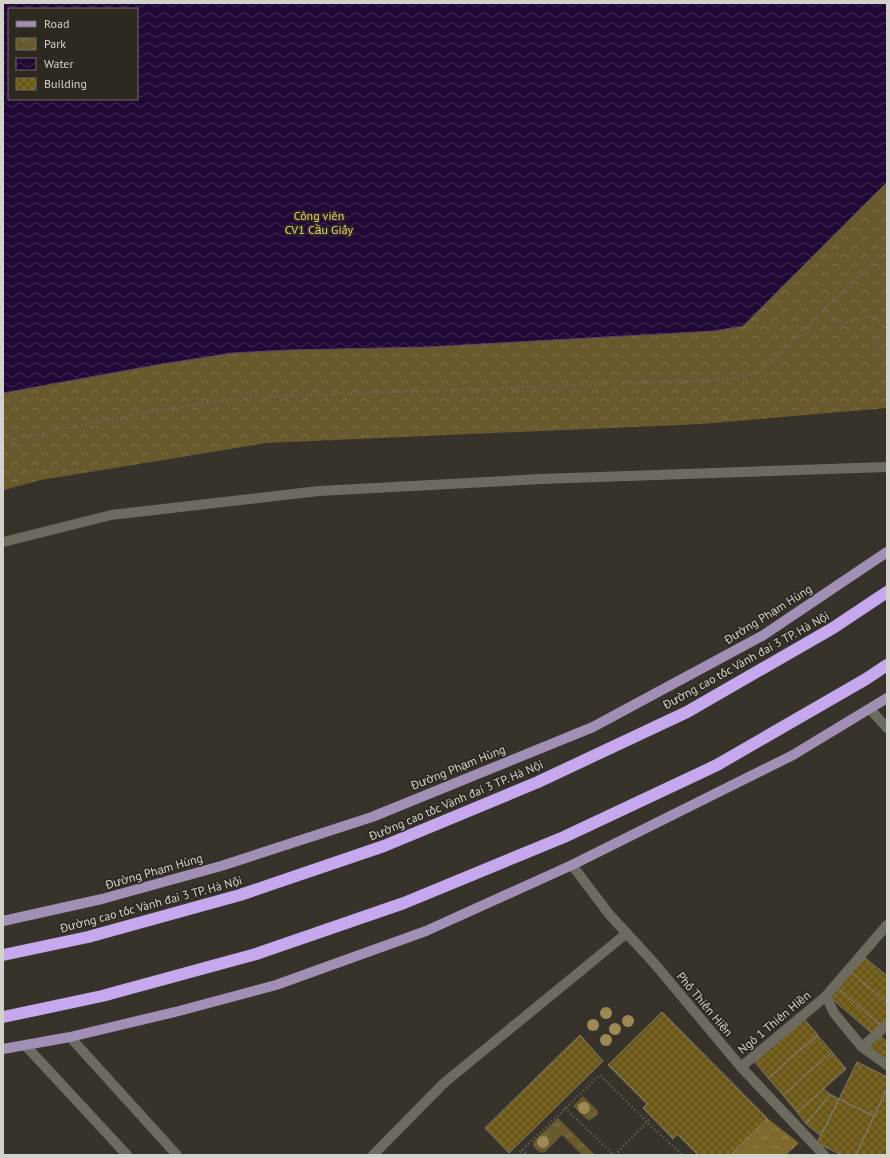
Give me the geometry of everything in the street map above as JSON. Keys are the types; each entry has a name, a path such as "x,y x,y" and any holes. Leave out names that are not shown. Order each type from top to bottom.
{"highway":[{"name":"Đường cao tốc Vành đai 3 TP. Hà Nội","path":"3,955 88,937 240,895 384,846 538,782 687,712 833,628 887,592"},
{"path":"3,1017 102,996 256,954 404,903 564,837 717,764 866,679 887,665"}],"main road":[{"name":"Đường Phạm Hùng","path":"3,921 102,899 213,868 357,822 593,726 762,636 887,552"},
{"path":"3,1049 70,1037 179,1011 276,985 426,931 572,865 793,755 887,698"}],"street":[{"path":"3,542 111,515 319,490 540,479 887,467"},
{"path":"870,709 887,728"},
{"name":"Phố Thiên Hiền","path":"572,865 609,914 654,963 741,1066 824,1155"},
{"path":"826,996 887,925"},
{"path":"373,1155 444,1083 627,933"},
{"name":"Ngõ 1 Thiên Hiền","path":"741,1066 826,996 834,1013 862,1047 887,1065"},
{"path":"862,1047 887,1025"},
{"path":"70,1037 177,1155"},
{"path":"25,1045 127,1155"}],"path":[{"path":"3,442 197,404 261,397 691,381 750,375 769,364 887,247"},
{"path":"826,307 830,317 836,322 845,323 869,316 876,318 884,327"},
{"path":"887,323 878,334 874,344 879,350 887,349"},
{"path":"517,1155 600,1074 682,1155"},
{"path":"565,1108 614,1155 652,1117"},
{"path":"522,1150 527,1155"}],"green space":[{"name":"Công viên CV1 Cầu Giấy","path":"3,3 887,3 887,408 702,424 266,443 41,480 3,490"},
{"path":"583,1096 598,1111 598,1114 589,1121 573,1106"},
{"path":"558,1118 595,1155 582,1155 562,1135 545,1152 539,1152 537,1150 533,1145 534,1141"},
{"path":"767,1118 799,1143 786,1155 730,1155"}],"water":[{"name":"Công viên CV1 Cầu Giấy","path":"3,3 887,3 887,182 743,326 714,331 427,347 288,350 232,353 156,365 3,393"}],"building":[{"path":"864,957 887,976 887,1002 851,972"},
{"path":"851,972 887,1002 887,1019 881,1026 838,988"},
{"path":"838,988 881,1026 874,1035 830,997"},
{"path":"662,1012 767,1118 730,1155 698,1155 677,1134 673,1139 643,1108 647,1104 608,1065"},
{"path":"804,1019 818,1035 768,1078 755,1062"},
{"path":"580,1035 603,1061 509,1153 485,1128"},
{"path":"817,1035 832,1052 783,1095 768,1078"},
{"path":"879,1035 887,1042 887,1062 869,1046"},
{"path":"832,1052 846,1069 797,1112 783,1095"},
{"path":"857,1062 887,1077 887,1089 874,1116 839,1099"},
{"path":"824,1089 830,1094 806,1124 797,1112"},
{"path":"887,1089 887,1154 856,1155"},
{"path":"830,1094 839,1099 821,1136 806,1124"},
{"path":"839,1099 874,1116 856,1155 842,1155 817,1143"}]}
